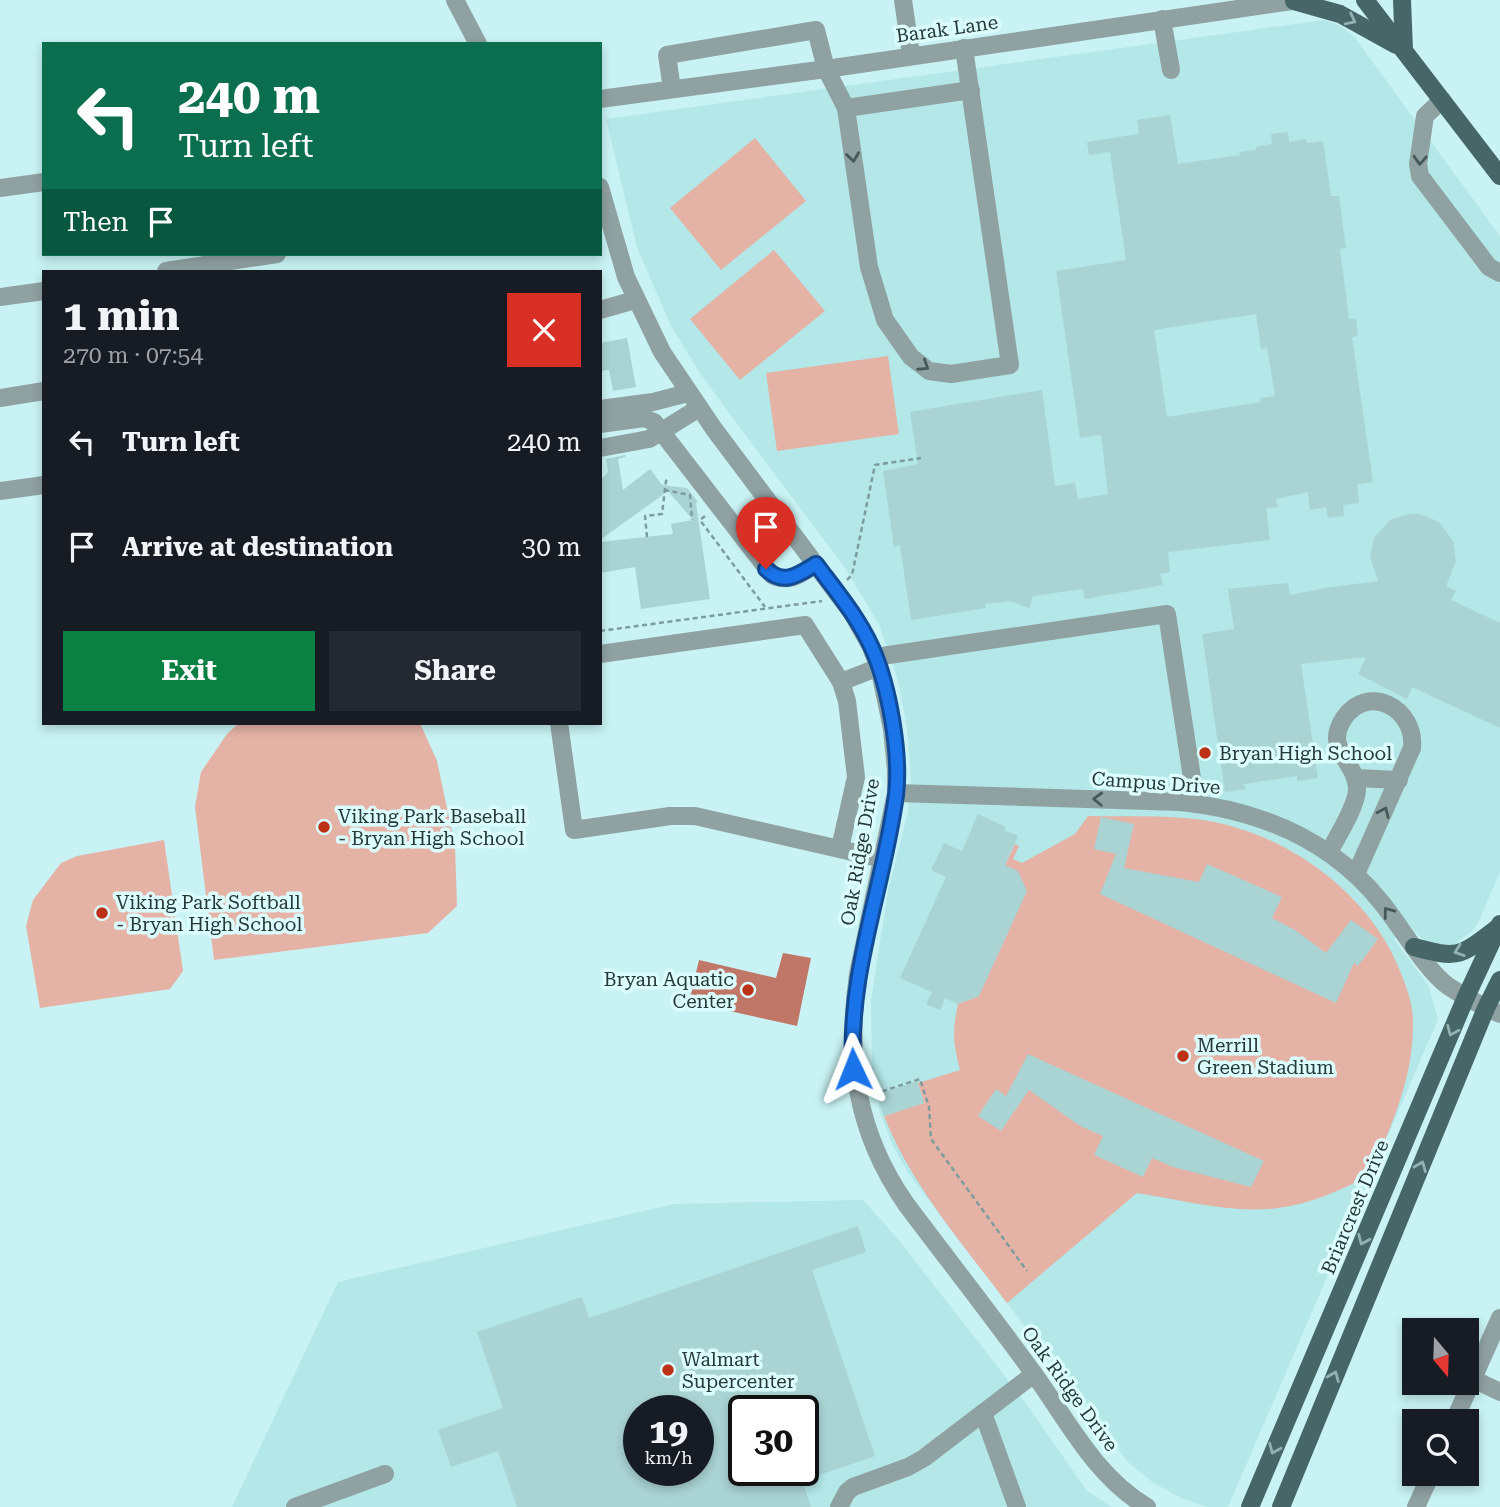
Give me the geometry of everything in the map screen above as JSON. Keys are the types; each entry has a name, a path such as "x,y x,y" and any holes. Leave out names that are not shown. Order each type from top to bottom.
{"main road":[{"path":"1365,0 1500,176"},
{"path":"1402,0 1404,50"},
{"path":"1296,1 1340,14 1404,50"},
{"path":"1414,947 1448,955 1456,954 1474,945 1499,925"},
{"name":"Briarcrest Drive","path":"1250,1507 1499,925"},
{"path":"1280,1507 1493,1011 1500,980"}],"street":[{"path":"455,0 477,42"},
{"path":"903,0 911,55"},
{"name":"Barak Lane","path":"602,99 826,69 1162,19 1200,6 1296,1"},
{"path":"1162,19 1171,70"},
{"path":"671,89 667,55 816,30 826,69 846,108 869,267 878,304 892,331 919,365 935,373 951,374 1010,365 964,48"},
{"path":"846,108 971,90"},
{"path":"1442,100 1425,116 1418,164 1420,176 1489,267 1500,273"},
{"path":"0,188 42,182"},
{"name":"Oak Ridge Drive","path":"602,194 617,250 635,300 662,352 694,400 852,613 877,662 892,729 896,793 854,1003 853,1069 863,1114 876,1152 893,1186 1034,1374 1101,1469 1126,1493 1147,1507"},
{"path":"173,270 264,256"},
{"path":"0,298 42,290"},
{"path":"602,309 635,300"},
{"path":"0,398 42,391"},
{"path":"602,409 694,400"},
{"path":"602,448 644,441 662,432 694,400"},
{"path":"602,424 644,418 654,422 772,575 779,579 793,578 816,564"},
{"path":"0,491 42,485"},
{"path":"841,682 877,662 1167,614 1196,804"},
{"path":"602,654 806,625 841,682 846,701 856,777 841,848"},
{"path":"1329,852 1357,795 1356,778 1338,748 1339,727 1354,708 1375,701 1387,704 1398,710 1407,720 1411,730 1412,748 1356,874"},
{"path":"559,725 574,830 684,815 883,859"},
{"path":"1356,778 1399,779"},
{"name":"Campus Drive","path":"896,793 1196,804 1224,808 1271,822 1293,831 1329,852 1356,874 1382,903 1441,980 1493,1011"},
{"path":"1479,1365 1500,1318"},
{"path":"838,1507 849,1490 916,1463 1034,1374"},
{"path":"1479,1382 1500,1392"},
{"path":"983,1413 1017,1507"},
{"path":"295,1507 385,1474"},
{"path":"1416,1507 1426,1486"}],"path":[{"path":"845,583 852,575 875,465 922,458"},
{"path":"647,537 645,516 662,514 668,478"},
{"path":"664,490 690,495 692,520"},
{"path":"719,506 700,520 765,607"},
{"path":"602,631 821,601 826,598"},
{"path":"873,1094 920,1079 929,1107 931,1139 1027,1271"}],"shaded area":[{"name":"Bryan High School","path":"1325,20 1341,26 1355,38 1500,236 1500,872 1477,925 1458,941 1459,945 1440,947 1427,944 1408,924 1394,939 1428,985 1438,1019 1228,1507 1207,1507 1181,1498 1152,1482 1127,1461 909,1174 893,1146 880,1113 872,1073 871,1000 888,891 908,812 911,778 907,728 898,680 879,624 845,568 700,373 671,326 637,247 606,119"},
{"path":"755,138 806,201 721,270 670,208"},
{"path":"774,250 825,311 740,380 690,319"},
{"path":"888,356 899,434 777,451 766,373"},
{"name":"Viking Park Baseball - Bryan High School","path":"237,725 421,725 437,761 455,846 457,906 428,933 214,960 195,807 201,772 227,734"},
{"name":"Merrill Green Stadium","path":"1088,816 1182,818 1228,825 1291,851 1320,870 1347,892 1388,946 1411,1004 1413,1022 1410,1062 1400,1101 1370,1175 1314,1200 1278,1208 1225,1208 1137,1193 1007,1303 923,1190 895,1142 884,1116 924,1103 918,1083 960,1070 954,1037 958,1004 979,996 1005,865 1015,844 1019,846 1013,859 1022,863 1075,834"},
{"name":"Viking Park Softball - Bryan High School","path":"164,840 183,971 170,989 40,1008 26,926 33,900 61,863 77,856"},
{"name":"Bryan Aquatic Center","path":"783,953 811,958 797,1026 689,1002 699,960 776,978"},
{"path":"863,1200 898,1239 1025,1402 1087,1491 1112,1507 232,1507 338,1282 674,1204"}],"building":[{"path":"1170,115 1178,164 1256,150 1256,147 1272,144 1271,134 1288,132 1289,142 1306,139 1307,143 1323,141 1331,196 1339,196 1346,248 1340,249 1349,319 1356,319 1358,336 1352,337 1373,482 1357,484 1359,503 1343,505 1344,516 1328,518 1326,507 1310,510 1308,492 1276,499 1278,507 1266,508 1270,540 1168,552 1170,572 1160,574 1163,585 1085,599 1083,589 1033,596 1029,608 1010,601 985,604 986,608 911,620 900,545 894,547 883,471 918,464 910,412 1042,390 1055,486 1075,483 1078,499 1108,494 1101,435 1080,438 1056,271 1126,260 1110,152 1089,155 1087,142 1139,134 1137,120","holes":["1256,314 1261,349 1267,348 1275,396 1260,398 1261,402 1167,417 1154,330"]},
{"path":"627,338 636,387 613,391 609,370 602,371 602,343"},
{"path":"625,455 618,459 623,490 650,469 662,485 687,488 698,502 696,503 710,599 641,609 635,567 602,573 602,542 673,534 671,524 693,520 668,491 602,539 602,479 608,472 606,459"},
{"path":"1408,514 1420,514 1439,522 1453,541 1456,561 1446,586 1456,591 1451,600 1500,623 1500,728 1412,687 1407,699 1358,674 1366,657 1301,664 1318,778 1297,781 1297,776 1244,784 1246,789 1225,792 1202,634 1234,629 1228,589 1288,583 1290,595 1378,581 1370,557 1374,538 1390,520"},
{"path":"978,814 1006,827 1004,830 1018,836 1005,865 1018,871 1027,891 979,996 958,1004 945,998 940,1010 926,1004 932,992 900,978 946,877 931,870 944,843 962,851"},
{"path":"1101,817 1134,824 1124,868 1199,882 1207,864 1282,897 1272,918 1295,930 1326,953 1351,920 1378,939 1358,966 1354,963 1336,1003 1100,894 1116,854 1094,849"},
{"path":"1028,1054 1264,1161 1251,1187 1173,1167 1152,1158 1143,1177 1094,1155 1103,1136 1080,1126 1029,1090 1001,1131 978,1116 996,1089 1006,1096"},
{"path":"917,1081 924,1103 884,1116 877,1095"},
{"name":"Walmart Supercenter","path":"858,1226 866,1252 812,1270 875,1456 819,1475 819,1395 728,1395 728,1486 804,1486 811,1507 517,1507 498,1451 451,1467 438,1430 503,1408 477,1332 582,1297 589,1318"}],"place":[{"name":"Bryan High School","path":"1205,753"},
{"name":"Viking Park Baseball - Bryan High School","path":"324,827"},
{"name":"Viking Park Softball - Bryan High School","path":"102,913"},
{"name":"Bryan Aquatic Center","path":"748,990"},
{"name":"Merrill Green Stadium","path":"1183,1056"},
{"name":"Walmart Supercenter","path":"668,1370"}],"route":[{"path":"766,569 779,579 786,579 797,576 816,564 852,613 870,645 878,667 892,729 896,793 858,974 852,1025 853,1069"}]}
